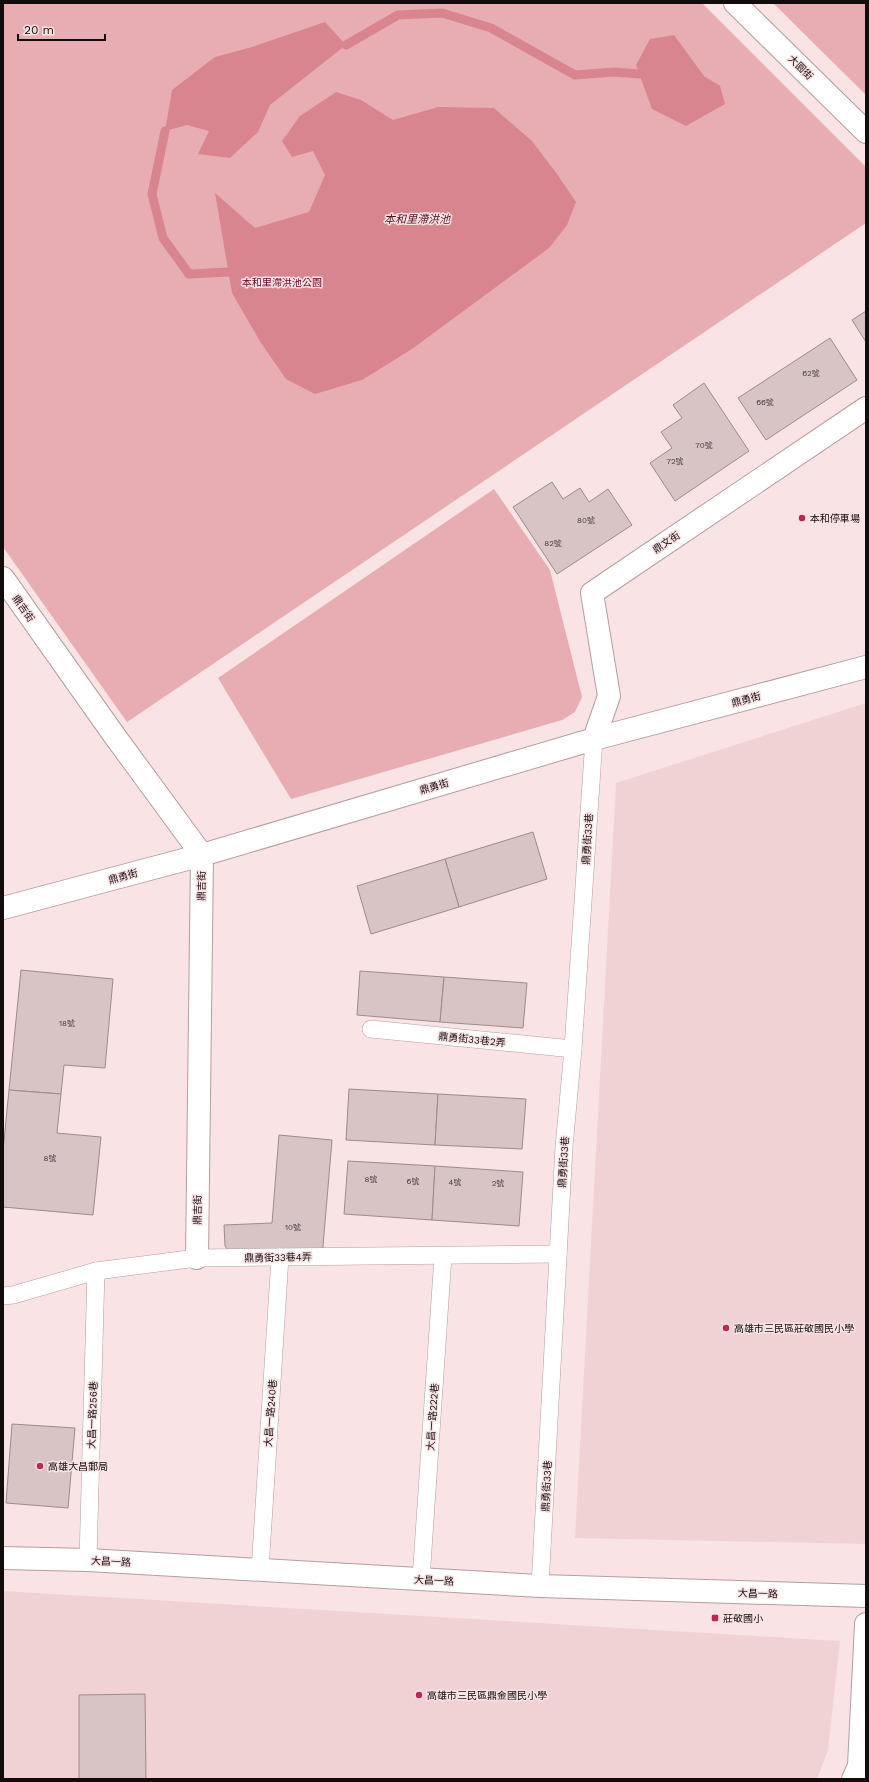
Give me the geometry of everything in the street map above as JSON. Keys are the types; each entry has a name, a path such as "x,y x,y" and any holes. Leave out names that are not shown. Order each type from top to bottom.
{"street":[{"name":"大園街","path":"735,3 866,132"},
{"name":"鼎文街","path":"594,739 609,696 592,592 866,408"},
{"name":"鼎吉街","path":"3,578 114,736 202,855 197,1258"},
{"name":"鼎勇街","path":"3,908 202,855 594,739 866,667"},
{"name":"大昌一路","path":"3,1558 88,1560 540,1586 866,1596"},
{"path":"852,1779 859,1766 866,1624"}],"lane":[{"name":"鼎勇街33巷","path":"540,1586 564,1147 573,1049 594,739"},
{"name":"鼎勇街33巷2弄","path":"371,1029 573,1049"},
{"name":"鼎勇街33巷4弄","path":"3,1296 13,1295 96,1271 197,1258 558,1254"},
{"name":"大昌一路222巷","path":"421,1579 443,1256"},
{"name":"大昌一路240巷","path":"260,1570 280,1257"},
{"name":"大昌一路256巷","path":"88,1560 96,1271"}],"shaded area":[{"name":"高雄市三民區莊敬國民小學","path":"866,703 866,1544 575,1538 616,783"},
{"name":"高雄市三民區鼎金國民小學","path":"3,1591 840,1641 828,1750 817,1779 3,1779"}],"green space":[{"name":"本和里滯洪池公園","path":"3,3 702,3 866,167 866,223 127,722 3,547"},
{"path":"773,3 866,3 866,95"},
{"path":"494,489 550,570 582,697 575,712 562,720 291,799 218,678"}],"water":[{"path":"325,22 346,45 270,105 258,132 230,158 198,154 209,131 187,125 165,131 172,90 215,57 252,47"},
{"path":"674,35 704,76 720,86 725,104 686,126 652,109 636,65 650,39"},
{"name":"本和里滯洪池","path":"336,92 361,100 393,120 438,107 494,108 532,141 576,202 567,225 549,248 412,349 362,380 315,394 286,379 261,343 232,293 215,193 255,228 309,212 325,175 313,151 292,157 282,141 300,116"}],"building":[{"path":"866,311 866,342 852,320"},
{"path":"830,338 857,380 766,440 738,398"},
{"path":"704,383 749,451 675,501 650,463 672,448 661,432 682,418 673,405"},
{"path":"552,482 563,499 580,488 589,502 608,489 632,525 557,574 513,507"},
{"path":"533,832 547,879 459,907 445,859"},
{"path":"445,859 459,907 371,934 357,886"},
{"path":"21,970 113,979 105,1068 64,1065 61,1094 9,1090"},
{"path":"360,971 444,977 440,1022 357,1015"},
{"path":"444,977 527,983 523,1028 440,1022"},
{"path":"349,1089 438,1094 435,1145 346,1140"},
{"path":"9,1090 61,1094 57,1133 101,1137 93,1215 3,1207 3,1151"},
{"path":"438,1094 526,1099 522,1149 435,1145"},
{"path":"279,1135 332,1140 322,1258 232,1254 225,1246 224,1225 272,1223"},
{"path":"348,1161 435,1166 432,1220 344,1214"},
{"path":"435,1166 523,1172 519,1226 432,1220"},
{"name":"高雄大昌郵局","path":"12,1424 75,1428 68,1508 6,1503"},
{"path":"145,1694 146,1779 79,1779 79,1695"}],"waterway":[{"path":"346,45 398,15 442,13 491,28 575,75 614,72 639,74"},
{"path":"165,131 152,194 163,238 189,274 229,272"}],"place":[{"name":"本和停車場","path":"802,518"},
{"name":"高雄市三民區莊敬國民小學","path":"726,1328"},
{"name":"高雄大昌郵局","path":"40,1466"},
{"name":"莊敬國小","path":"715,1618"},
{"name":"高雄市三民區鼎金國民小學","path":"419,1695"}]}
